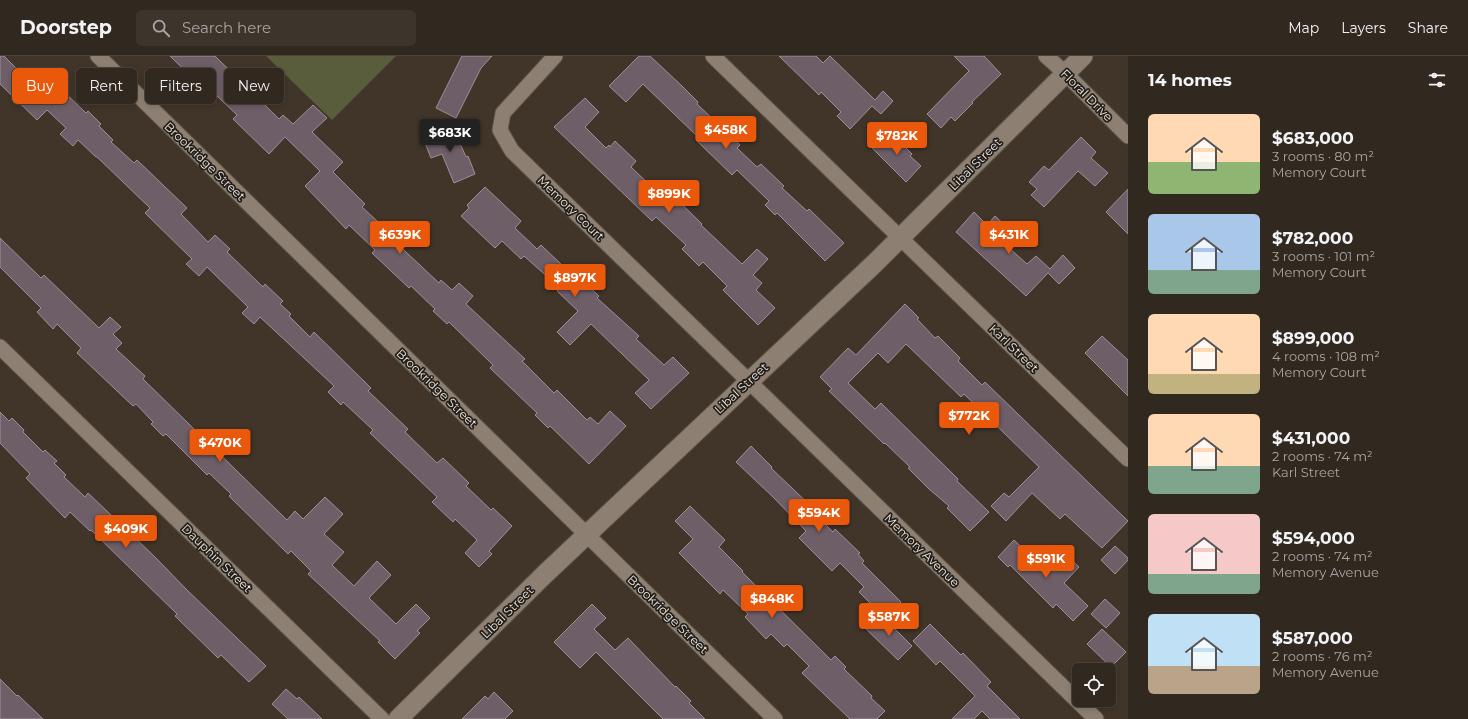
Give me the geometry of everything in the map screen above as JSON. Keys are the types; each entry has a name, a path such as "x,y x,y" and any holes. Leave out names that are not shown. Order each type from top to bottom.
{"street":[{"name":"Brookridge Street","path":"98,56 775,719"},
{"name":"Memory Court","path":"555,56 503,113 500,130 512,151 749,382"},
{"path":"713,56 900,238"},
{"name":"Floral Drive","path":"1046,56 1128,136"},
{"name":"Libal Street","path":"398,719 545,574 900,238 1082,56"},
{"name":"Karl Street","path":"900,238 1128,459"},
{"name":"Dauphin Street","path":"0,347 382,719"},
{"name":"Memory Avenue","path":"749,382 1096,719"}],"green space":[{"path":"266,56 396,56 332,120 284,73 284,68 278,68"}],"building":[{"path":"0,56 4,56 16,68 12,68 12,96 0,84"},
{"path":"170,56 215,56 227,68 224,68 224,103 216,95 216,68 182,68"},
{"path":"462,56 492,56 481,68 456,118 436,108"},
{"path":"639,56 650,56 740,145 737,148 757,167 761,164 784,186 782,188 807,211 809,209 844,243 825,261 777,213 775,215 765,205 769,201 737,170 732,175 696,140 698,137 643,84 626,102 609,86"},
{"path":"779,56 816,56 823,63 830,56 875,100 883,91 893,101 881,114 872,106 850,129 837,116 841,112 821,92 819,95"},
{"path":"954,56 984,56 1001,74 955,121 951,117 941,128 927,114 969,71"},
{"path":"68,96 86,113 88,111 101,124 99,126 113,140 111,142 134,163 137,160 187,208 181,214 208,242 215,235 230,249 227,252 263,287 265,284 283,301 280,304 291,314 289,316 310,337 314,332 371,388 368,391 408,429 405,432 437,463 443,458 469,483 466,486 491,510 493,508 512,526 489,551 492,554 479,567 465,553 477,540 455,519 453,522 432,502 437,497 370,433 373,430 343,402 341,405 328,392 334,386 260,317 254,324 242,313 248,307 207,267 199,276 186,264 192,259 145,213 150,208 78,140 73,146 60,134 66,128 47,110 37,120 21,104 68,104"},
{"path":"585,98 599,112 585,127 606,148 609,145 610,147 615,141 636,161 631,167 652,187 658,181 742,264 757,249 768,259 753,275 762,283 756,290 775,308 758,325 723,290 727,286 703,262 699,266 682,249 686,245 656,217 652,221 554,127"},
{"path":"226,104 264,104 279,119 283,115 293,124 313,105 327,118 312,132 343,162 333,172 365,204 362,207 377,221 375,223 439,283 441,280 452,290 459,283 473,296 466,304 525,359 522,361 554,393 557,390 587,420 590,417 598,424 610,411 626,426 589,464 550,426 548,428 535,415 537,413 490,368 493,365 449,322 447,324 433,311 435,309 411,286 409,288 372,253 375,250 349,225 346,229 305,186 320,171 285,137 269,154 233,119 237,115"},
{"path":"452,125 466,157 468,156 475,174 454,183 442,154 431,158 423,138"},
{"path":"889,131 912,154 910,156 921,166 906,182 872,148"},
{"path":"1081,137 1096,152 1091,158 1108,173 1095,186 1078,171 1044,207 1031,195 1037,189 1029,182 1044,166 1049,170"},
{"path":"485,187 521,221 515,228 537,249 541,245 584,286 586,284 599,296 597,298 639,336 636,339 664,365 673,357 689,373 651,409 635,393 649,380 591,324 570,345 557,332 578,311 557,291 560,288 524,256 521,259 502,241 495,248 461,216 469,208 467,205"},
{"path":"1128,189 1128,234 1106,212"},
{"path":"974,212 987,225 995,216 1007,227 997,237 1027,264 1036,256 1050,269 1063,255 1075,268 1059,284 1048,273 1026,296 956,232"},
{"path":"0,238 41,278 44,275 99,328 110,317 121,327 113,334 122,343 116,349 145,376 143,379 287,520 295,511 303,519 325,497 343,514 324,534 344,552 332,565 354,586 377,561 391,575 369,598 396,624 416,604 430,618 417,631 420,633 395,659 378,642 380,641 308,574 311,571 291,551 288,554 229,496 231,494 209,473 207,475 166,434 163,436 151,424 153,422 136,404 133,406 77,353 81,348 57,324 53,329 37,312 41,308 0,267"},
{"path":"905,304 919,318 917,319 935,338 938,336 960,358 958,361 982,385 985,382 1128,521 1102,548 1065,514 1060,519 1032,493 1006,521 991,506 1004,493 1009,497 1039,467 964,394 961,397 906,344 888,363 878,353 848,383 875,409 881,403 958,479 957,481 989,512 970,531 947,508 949,506 908,468 910,467 829,391 832,389 820,377 848,348 856,355"},
{"path":"1102,336 1128,360 1128,396 1085,353"},
{"path":"0,412 9,421 12,418 24,430 23,432 43,452 45,450 57,461 54,463 66,475 64,477 85,497 88,493 266,666 249,682 221,655 218,658 175,616 177,614 91,530 90,531 70,512 65,518 26,478 30,474 0,443"},
{"path":"751,446 772,467 771,468 815,510 813,512 833,532 835,529 860,553 858,554 864,561 862,563 901,602 885,618 859,592 864,587 840,563 832,571 799,538 806,531 736,462"},
{"path":"690,506 725,540 719,547 743,571 742,572 831,660 835,656 846,667 844,669 872,696 871,698 885,711 877,719 850,719 802,673 809,666 787,644 784,647 771,634 766,639 745,617 748,614 723,590 720,594 679,553 693,539 675,521"},
{"path":"1014,540 1048,572 1065,554 1079,567 1064,583 1088,606 1073,621 1056,604 1053,608 1010,565 1008,567 998,557"},
{"path":"1115,546 1128,558 1128,560 1115,574 1101,560"},
{"path":"1105,599 1120,613 1106,628 1091,614"},
{"path":"592,604 606,618 594,629 615,650 628,638 675,687 676,686 691,701 689,703 705,719 663,719 596,652 580,668 554,642"},
{"path":"880,614 912,646 898,660 865,628"},
{"path":"930,624 961,655 963,653 991,682 987,686 1020,719 990,719 982,711 974,719 952,719 975,696 940,661 936,665 913,641"},
{"path":"1102,629 1126,652 1115,663 1107,663 1087,644"},
{"path":"0,679 17,696 18,695 43,719 0,719"},
{"path":"286,689 297,699 299,697 322,719 288,719 272,704"},
{"path":"494,692 513,711 505,719 462,719 485,696 488,699"}]}
